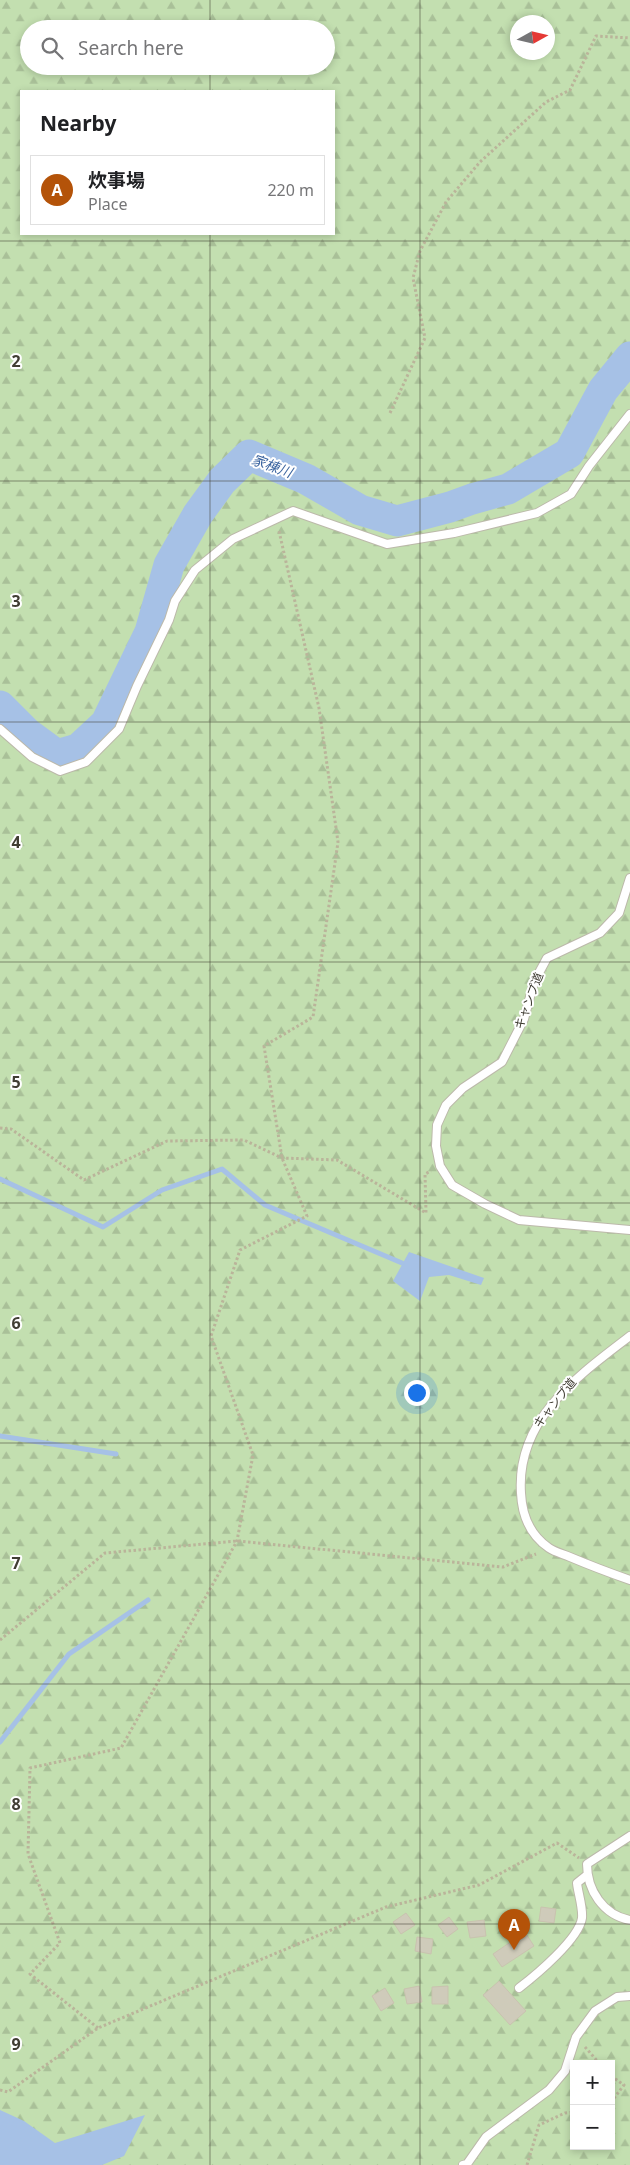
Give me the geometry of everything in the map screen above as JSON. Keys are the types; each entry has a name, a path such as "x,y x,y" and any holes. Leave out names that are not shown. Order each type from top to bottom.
{"lane":[{"path":"0,729 32,757 60,771 86,762 119,729 169,620 175,601 195,570 233,539 293,511 387,544 454,533 537,513 571,494 589,466 630,414"},
{"name":"キャンプ道","path":"630,878 619,914 600,933 547,958 534,982 524,1019 502,1062 463,1088 446,1105 438,1125 436,1146 440,1166 452,1185 485,1204 519,1220 630,1230"},
{"name":"キャンプ道","path":"630,1336 574,1378 541,1418 526,1444 520,1478 522,1506 532,1532 550,1548 630,1580"},
{"path":"630,1836 587,1864 587,1879 597,1898 607,1911 630,1920"},
{"path":"519,1988 547,1966 570,1940 582,1919 577,1883 587,1875"},
{"path":"463,2165 467,2164 486,2137 549,2090 565,2071 576,2037 595,2011 617,1997 630,1996"}],"path":[{"path":"390,413 426,338 414,278 420,251 446,202 480,162 546,102 570,90 596,36 630,38"},
{"path":"98,2028 30,1974 60,1943 28,1854 30,1768 121,1748 237,1541 253,1455 211,1336 240,1250 307,1216 282,1158 264,1046 313,1017 338,842 319,708 276,518"},
{"path":"0,1128 11,1129 84,1180 168,1141 244,1140 282,1158 337,1160 426,1213 425,1174 440,1166"},
{"path":"0,1640 105,1553 237,1541 503,1567 550,1548"},
{"path":"0,2090 8,2092 98,2028 386,1907 479,1885 557,1843 587,1864"},
{"path":"576,2037 596,2060"},
{"path":"615,2079 624,2085 615,2097"},
{"path":"527,2165 539,2125 570,2113"}],"green space":[{"path":"0,0 630,0 630,2165 0,2165"}],"water":[{"path":"409,1252 484,1278 481,1285 449,1275 429,1277 420,1301 393,1281"},
{"path":"0,2110 24,2121 55,2143 145,2115 124,2156 102,2165 0,2165"}],"building":[{"path":"541,1907 556,1909 554,1923 539,1921"},
{"path":"406,1913 415,1925 401,1934 393,1922"},
{"path":"449,1917 458,1929 447,1937 438,1925"},
{"path":"484,1920 486,1936 470,1938 467,1922"},
{"path":"525,1932 534,1946 502,1967 493,1954"},
{"path":"417,1937 433,1939 431,1954 415,1951"},
{"path":"499,1981 526,2011 510,2025 483,1995"},
{"path":"419,1986 422,2002 407,2004 404,1989"},
{"path":"448,1986 448,2004 432,2004 432,1987"},
{"path":"385,1988 394,2003 381,2011 372,1996"}],"waterway":[{"name":"家棟川","path":"0,706 27,733 57,755 78,749 106,723 150,632 169,565 198,514 222,481 249,455 306,479 360,510 397,521 508,489 569,453 603,390 630,357"},
{"path":"0,1179 103,1227 162,1190 222,1169 265,1205 402,1263"},
{"path":"0,1436 116,1454"},
{"path":"0,1742 69,1654 148,1600"}],"place":[{"name":"炊事場","path":"514,1950"}]}
